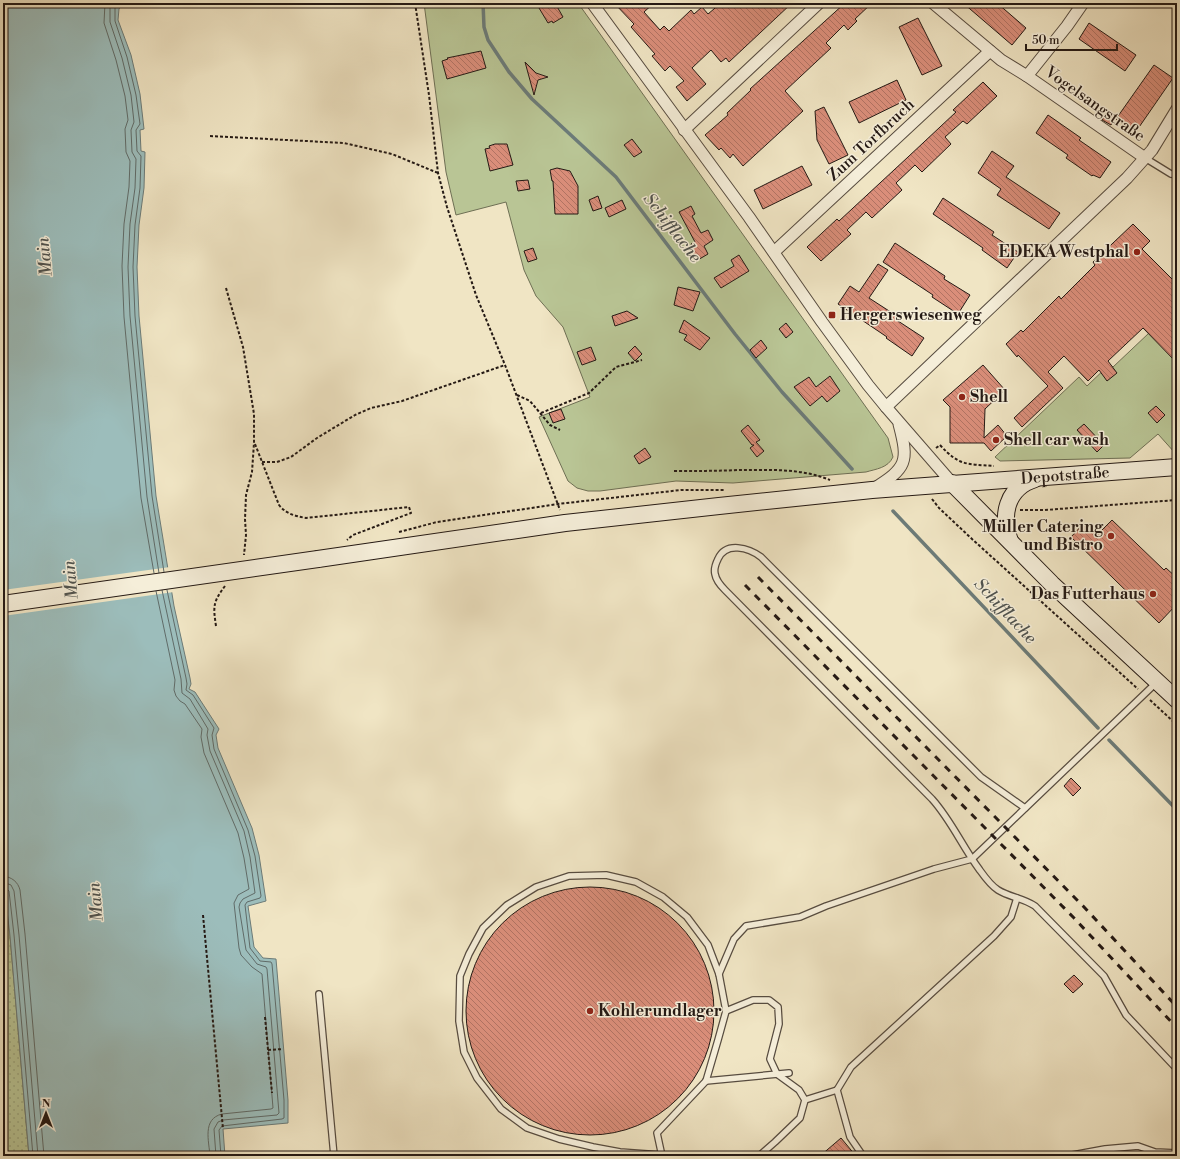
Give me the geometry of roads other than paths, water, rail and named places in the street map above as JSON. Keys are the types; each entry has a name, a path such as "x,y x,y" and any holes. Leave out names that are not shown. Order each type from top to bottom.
{"main road":[{"name":"Depotstraße","path":"3,604 565,523 872,490 1177,467"},
{"path":"1011,543 1005,524 1008,505 1013,495 1021,486 1030,480 1042,477"},
{"path":"952,483 1011,543 1177,700"}],"street":[{"path":"592,3 774,252 822,322 886,408 952,483"},
{"path":"684,130 819,3"},
{"name":"Vogelsangstraße","path":"933,3 1001,60 1027,76 1145,158"},
{"path":"1027,76 1067,26 1083,3"},
{"name":"Zum Torfbruch","path":"774,252 990,51"},
{"path":"886,408 1111,194 1145,158 1177,109"},
{"path":"872,490 893,476 901,468 904,462 905,447 898,421"}],"lane":[{"path":"1145,158 1171,174"},
{"path":"1025,808 981,777 761,556 752,550 741,548 732,548 719,556 716,564 715,575 725,590 932,799 941,809 972,859 986,878 998,890 1028,901 1038,909 1104,976 1126,1015 1177,1069"},
{"path":"720,974 734,940 746,926 800,917 826,906 934,869 972,859 1157,682"},
{"path":"606,875 636,882 663,897 687,917 708,945 720,974 726,1011 706,1081 657,1133 662,1156 620,1152 559,1139 527,1128 502,1109 477,1078 464,1052 459,1021 460,976 469,954 483,928 507,905 536,887 569,876 606,875"},
{"path":"805,1100 837,1090 851,1067 994,936 1011,916 1018,898"},
{"path":"319,994 334,1156"},
{"path":"726,1011 753,1000 769,1000 778,1007 778,1024 770,1059 777,1074 799,1090 805,1100 800,1118 758,1156"},
{"path":"706,1081 789,1073"},
{"path":"837,1090 850,1137 863,1156"},
{"path":"1067,1156 1105,1149 1138,1146 1156,1154 1177,1153"}],"water":[{"name":"Main","path":"3,3 122,3 119,9 118,20 131,55 140,94 144,129 140,130 141,151 145,152 144,188 139,225 137,267 139,316 156,496 174,606 190,678 191,684 189,689 195,692 219,729 216,735 218,748 252,828 259,855 266,901 248,906 254,947 263,958 276,959 288,1100 288,1123 223,1129 225,1156 29,1156 10,936 3,876"}],"waterway":[{"name":"Schifflache","path":"483,3 484,27 488,40 509,72 532,99 616,177 735,334 782,392 852,469"},
{"name":"Schifflache","path":"893,511 1098,728"},
{"name":"Schifflache","path":"1109,740 1177,810"}],"railway":[{"path":"758,577 1084,907 1177,1007"},
{"path":"745,585 1074,918 1177,1028"}],"place":[{"name":"EDEKA Westphal","path":"1137,252"},
{"name":"Hergerswiesenweg","path":"832,315"},
{"name":"Shell","path":"962,397"},
{"name":"Shell car wash","path":"996,440"},
{"name":"Müller Catering und Bistro","path":"1111,536"},
{"name":"Das Futterhaus","path":"1153,594"},
{"name":"Kohlerundlager","path":"590,1011"}]}
